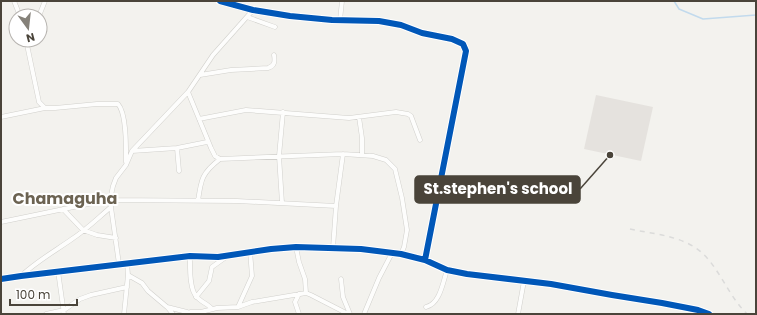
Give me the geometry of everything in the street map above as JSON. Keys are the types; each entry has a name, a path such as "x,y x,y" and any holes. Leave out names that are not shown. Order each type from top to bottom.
{"street":[{"path":"220,1 253,10 305,17 340,20 371,20 452,39 463,44 466,51 425,260"},
{"path":"340,20 342,1"},
{"path":"119,264 110,200 116,178 126,165 132,151 188,92 213,55 248,18 253,10"},
{"path":"248,18 275,27"},
{"path":"28,48 39,102 44,108"},
{"path":"200,75 231,70 270,68 274,63 274,55"},
{"path":"188,92 207,142 212,152 220,159"},
{"path":"1,117 44,108 118,104 122,110 126,138 126,165"},
{"path":"199,119 246,110 349,118 401,112 411,116 420,140"},
{"path":"282,203 279,156 283,112"},
{"path":"359,116 362,155"},
{"path":"132,151 177,148 207,142"},
{"path":"177,148 179,171"},
{"path":"198,201 203,177 206,172 220,159 343,154 362,155 386,160 395,169 402,198 407,230 404,247 400,254"},
{"path":"333,248 336,206 343,154"},
{"path":"1,222 110,200 282,203 336,206"},
{"path":"21,276 32,266 90,226 111,207"},
{"path":"63,209 83,230 97,236 116,238"},
{"path":"296,247 305,279 306,293"},
{"path":"1,279 190,256 218,257 250,251 296,247 361,249 400,254 425,260 447,270 467,274 524,282 551,284 612,296 662,303 698,310 709,314"},
{"path":"238,307 251,282 250,251"},
{"path":"364,314 379,278 392,253"},
{"path":"196,297 209,281 212,267 229,255"},
{"path":"190,256 193,292 196,297 212,309"},
{"path":"124,314 128,275 127,263"},
{"path":"426,307 436,302 447,270"},
{"path":"58,271 64,312"},
{"path":"128,275 142,283 153,296 173,314"},
{"path":"341,279 343,297 349,314"},
{"path":"518,314 524,282"},
{"path":"46,314 64,312 80,299 91,295 127,288"},
{"path":"168,308 186,313 201,312 212,309 238,307 252,302 306,293 349,314"},
{"path":"299,294 296,302 299,314"}],"shaded area":[{"path":"596,95 653,107 641,161 584,149"}],"waterway":[{"path":"674,1 679,9 703,19 756,15"}],"railway":[{"path":"630,229 662,235 692,245 708,259 736,301 747,314"}],"cycle path":[{"path":"220,1 253,10 290,16 332,20 379,21 401,25 422,33 452,39 463,44 466,51 425,260"},
{"path":"1,279 190,256 218,257 271,249 296,247 361,249 401,254 425,260 447,270 467,274 551,284 662,303 698,310 709,314"}],"place":[{"name":"St.stephen's school","path":"610,155"}],"district":[{"name":"Chamaguha","path":"65,198"}]}
